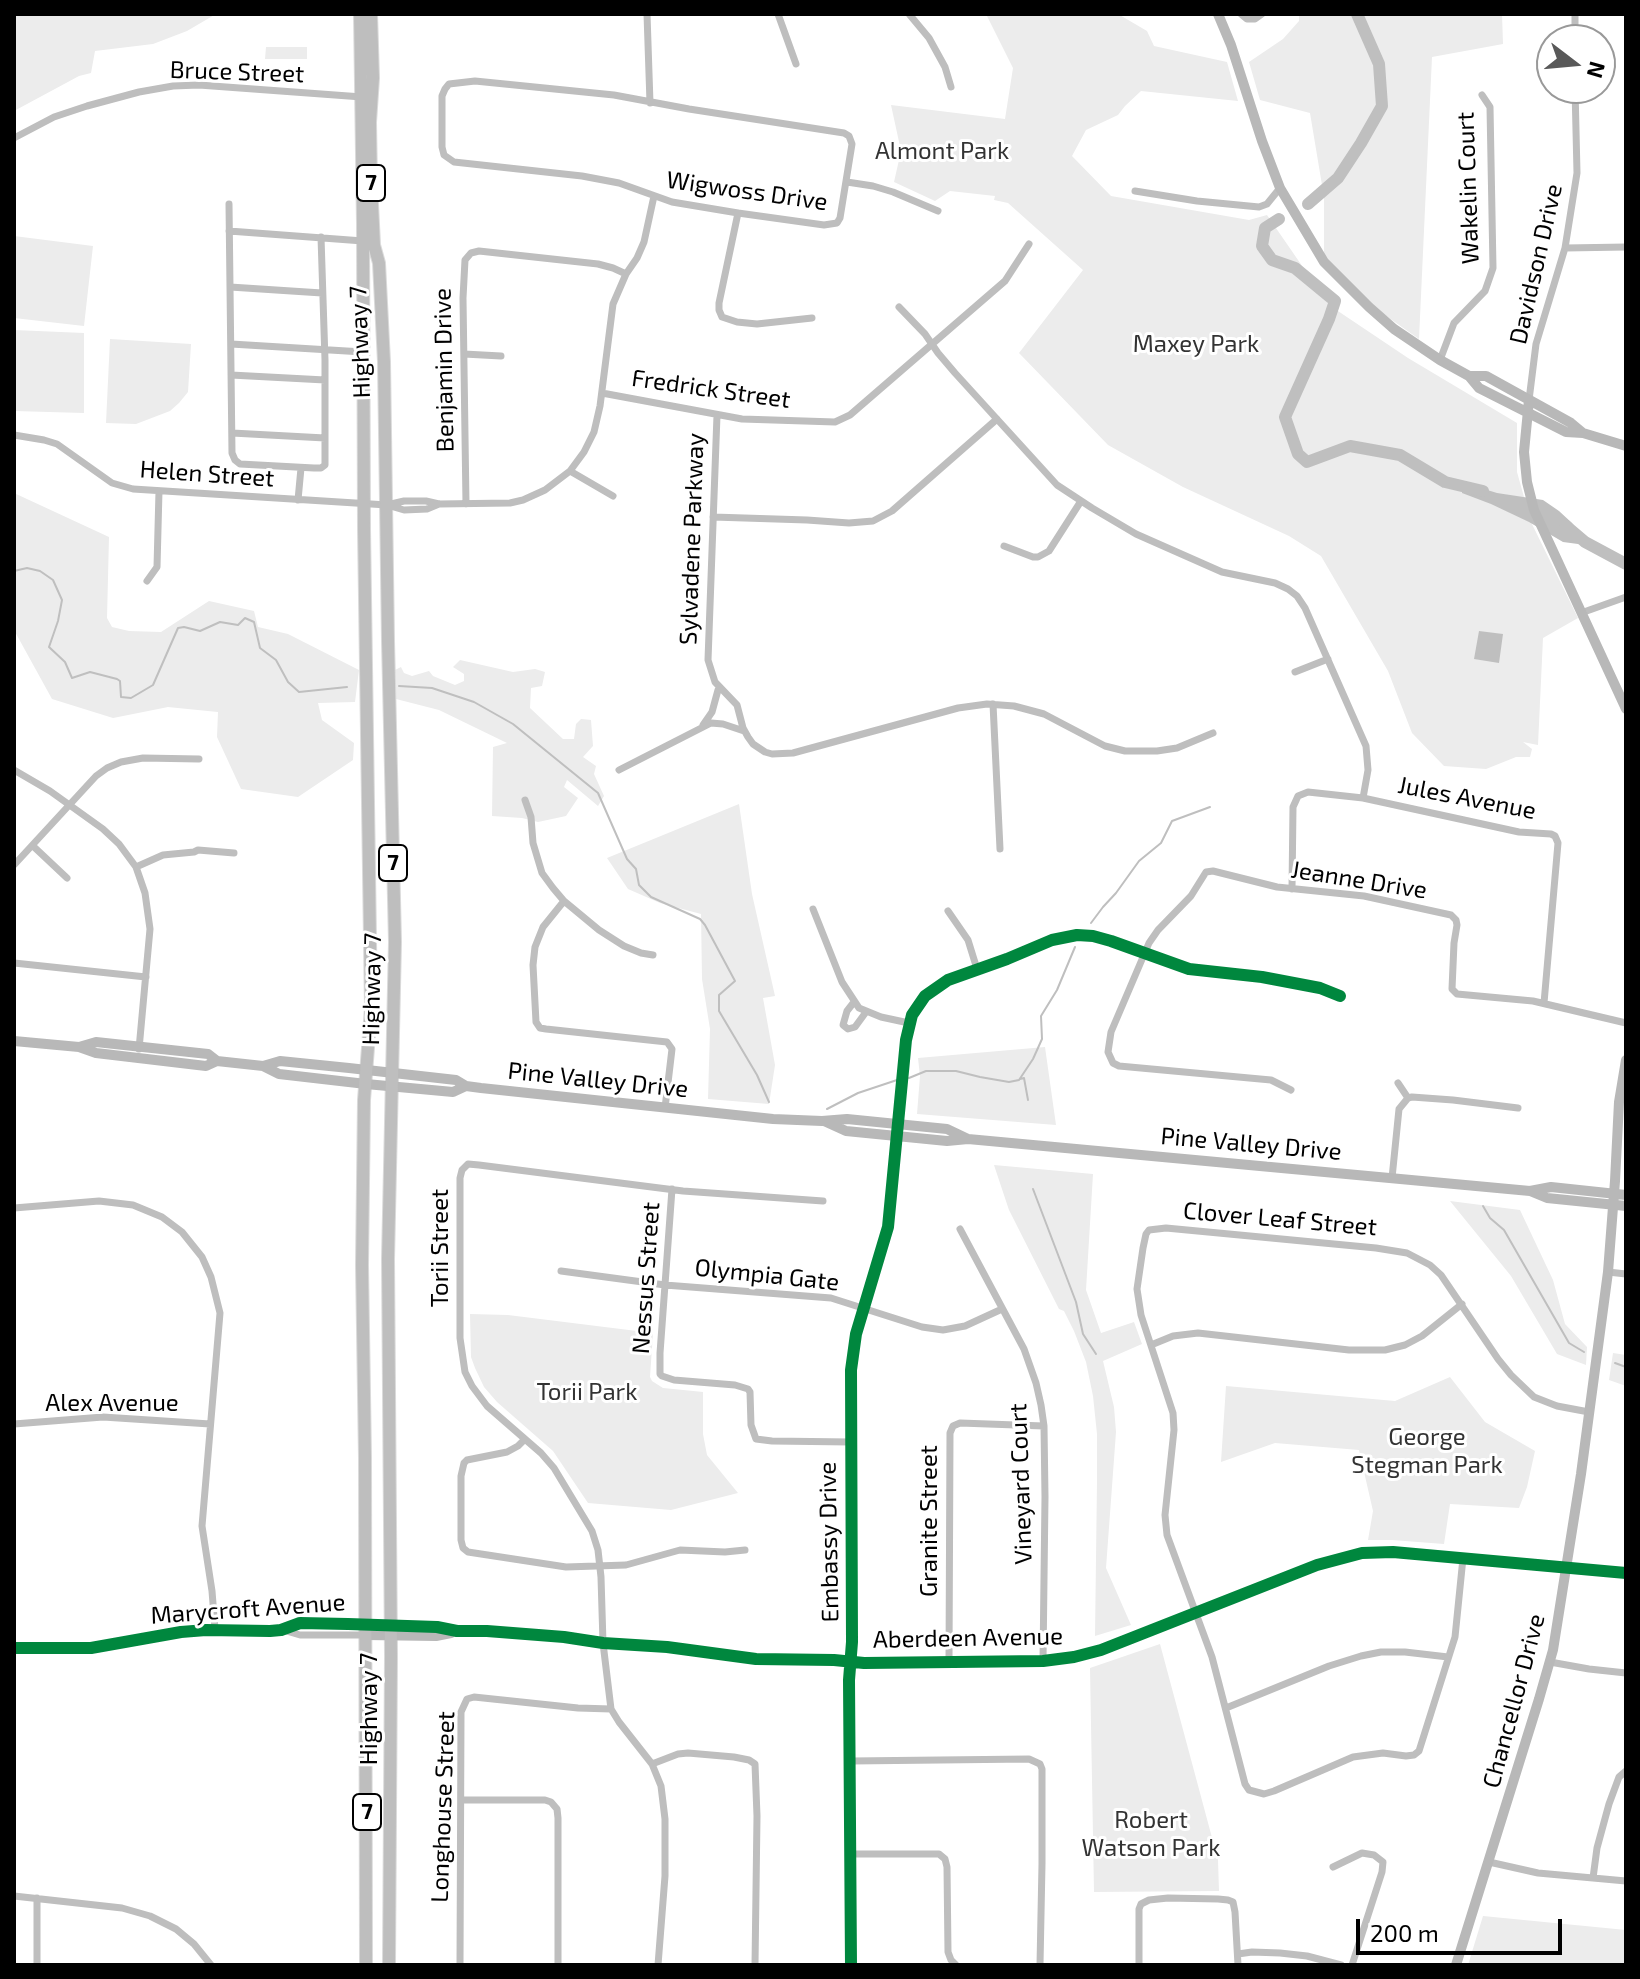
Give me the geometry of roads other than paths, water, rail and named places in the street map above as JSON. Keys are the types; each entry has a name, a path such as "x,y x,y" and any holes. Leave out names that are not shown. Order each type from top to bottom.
{"main road":[{"name":"Highway 7","path":"360,14 370,122 374,245 379,263 384,351 395,942 388,1259 391,1631 389,1965"},
{"name":"Highway 7","path":"366,1965 362,1306 366,1084 371,1008 363,241 366,97 373,78 371,14"}],"street":[{"path":"647,14 650,103"},
{"path":"778,14 796,64"},
{"path":"909,14 929,38 945,67 951,87"},
{"path":"1262,14 1255,19 1241,15 1221,19 1280,188 1324,262 1394,329 1469,376 1479,388 1566,432 1583,433 1626,446"},
{"name":"Wigwoss Drive","path":"456,82 573,90 650,103 849,136 852,144 847,182 837,223 831,225 686,205 619,183 582,176 454,162 444,155 442,147 442,96 449,84 456,82"},
{"name":"Bruce Street","path":"14,138 54,117 87,106 173,86 199,85 366,97"},
{"name":"Wakelin Court","path":"1440,360 1454,323 1485,291 1493,268 1490,107 1482,95"},
{"name":"Davidson Drive","path":"1529,400 1536,344 1565,248 1577,173 1575,104"},
{"path":"847,182 893,192 938,211"},
{"path":"1135,191 1259,207 1267,204 1280,188"},
{"name":"Wigwoss Drive","path":"387,505 404,510 427,509 439,504 499,504 523,500 545,490 570,471 594,432 613,304 641,250 654,196"},
{"path":"229,204 232,453 240,464 301,468 321,468 325,465 321,237"},
{"path":"738,213 719,303 722,317 757,324 812,318"},
{"path":"229,231 363,241"},
{"name":"Fredrick Street","path":"602,393 742,419 835,422 850,415 1005,281 1029,244"},
{"path":"1565,248 1626,247"},
{"name":"Benjamin Drive","path":"466,504 465,260 471,253 479,251 598,264 626,274"},
{"path":"230,287 322,293"},
{"path":"899,307 1048,476 1081,501 1129,531 1222,572 1275,583 1301,600 1366,746 1368,770 1363,798"},
{"path":"231,344 363,352"},
{"path":"464,354 501,356"},
{"path":"231,375 325,380"},
{"path":"1469,376 1486,376 1571,423 1583,433"},
{"path":"1529,400 1524,452 1534,510 1626,709"},
{"name":"Sylvadene Parkway","path":"717,415 708,660 711,676 737,705 745,732 753,744 765,752 793,753 958,708 993,704 1044,714 1105,746 1125,751 1177,748 1213,733"},
{"path":"713,517 849,523 873,521 892,511 997,419"},
{"path":"232,433 325,438"},
{"name":"Helen Street","path":"14,435 57,444 102,477 122,487 387,505"},
{"path":"298,500 301,468"},
{"path":"570,471 613,496"},
{"path":"147,581 157,567 159,491"},
{"path":"1004,546 1033,557 1049,551 1081,501"},
{"path":"1581,613 1626,597"},
{"path":"1295,672 1328,659"},
{"path":"702,727 712,712 720,688"},
{"path":"993,704 1000,849"},
{"path":"619,770 711,723 745,732"},
{"path":"14,865 96,776 121,762 143,758 199,759"},
{"path":"14,770 71,805 111,835 136,867 145,893 150,929 138,1053"},
{"name":"Jules Avenue","path":"1292,889 1293,807 1298,796 1308,792 1363,798 1519,832 1551,834 1558,843 1558,857 1544,1003"},
{"path":"525,800 542,873 564,901 624,946 653,955"},
{"path":"33,846 67,878"},
{"path":"136,867 163,855 198,850 234,853"},
{"name":"Jeanne Drive","path":"1145,954 1158,930 1191,896 1206,872 1213,871 1266,886 1364,896 1451,915 1457,925 1454,993 1544,1003 1626,1023"},
{"path":"564,901 543,927 535,947 536,1022 540,1028 546,1029 662,1040 670,1044 665,1108"},
{"path":"813,909 842,982 854,1002 866,1012 909,1023"},
{"path":"948,911 968,940 977,969"},
{"path":"898,1124 909,1023 916,1007 932,989 948,980 1052,940 1077,935 1100,937 1189,969 1262,977 1320,988 1340,996"},
{"path":"1145,954 1111,1032 1108,1052 1113,1063 1271,1080 1291,1090"},
{"path":"14,963 146,977"},
{"path":"854,1002 847,1011 843,1025 851,1029 855,1027 866,1012"},
{"name":"Pine Valley Drive","path":"14,1041 79,1047 96,1053 138,1053 206,1066 217,1061 263,1066 279,1074 366,1084 392,1079"},
{"name":"Chancellor Drive","path":"1456,1965 1550,1662 1618,1198 1619,1102 1626,1060"},
{"name":"Pine Valley Drive","path":"263,1066 280,1061 367,1070 392,1079 453,1092 466,1086 773,1119 847,1119 947,1129 968,1139"},
{"path":"1398,1083 1408,1098"},
{"path":"1392,1178 1399,1109 1408,1098 1518,1108"},
{"name":"Pine Valley Drive","path":"822,1121 846,1131 947,1141 968,1139 1530,1191 1547,1198 1618,1198 1626,1206"},
{"name":"Embassy Drive","path":"851,1965 849,1680 852,1642 852,1355 888,1227 898,1124"},
{"name":"Torii Street","path":"611,1709 596,1541 554,1468 481,1399 465,1372 461,1356 462,1170 468,1164 672,1189 823,1201"},
{"name":"Nessus Street","path":"672,1189 660,1374 674,1380 735,1385 748,1389 751,1425 756,1439 850,1442"},
{"path":"14,1208 99,1201 133,1205 162,1217 182,1232 202,1257 211,1277 220,1313 202,1526 215,1629"},
{"name":"Clover Leaf Street","path":"1448,1657 1422,1743 1414,1755 1383,1753 1353,1757 1264,1794 1249,1790 1212,1657 1167,1535 1165,1515 1173,1413 1141,1315 1137,1289 1146,1234 1155,1228 1400,1251 1413,1256 1435,1269 1504,1366 1534,1397 1557,1406 1589,1412"},
{"name":"Vineyard Court","path":"960,1229 1024,1349 1033,1370 1041,1405 1044,1426 1043,1661"},
{"name":"Olympia Gate","path":"561,1271 665,1285 831,1298 922,1327 943,1330 965,1326 1002,1309"},
{"path":"1608,1272 1626,1274"},
{"path":"1151,1345 1173,1336 1198,1333 1349,1350 1385,1350 1405,1345 1422,1336 1462,1304"},
{"name":"Alex Avenue","path":"14,1424 113,1417 210,1424"},
{"name":"Granite Street","path":"949,1661 950,1433 953,1426 960,1423 1044,1426"},
{"path":"525,1439 507,1452 464,1463 461,1476 463,1548 476,1554 558,1566 631,1564 675,1550 745,1550"},
{"name":"Aberdeen Avenue","path":"365,1630 436,1636 457,1631 487,1631 667,1647 756,1659 1043,1661 1101,1650 1317,1565 1362,1553 1393,1552 1626,1573"},
{"path":"1226,1708 1361,1656 1405,1652 1448,1657 1455,1637 1463,1558"},
{"name":"Marycroft Avenue","path":"14,1648 91,1648 181,1632 281,1630 300,1623 365,1630"},
{"path":"1550,1662 1626,1673"},
{"name":"Longhouse Street","path":"460,1965 461,1712 467,1699 484,1697 611,1709"},
{"path":"611,1709 652,1764 661,1786 665,1819 665,1876 658,1965"},
{"path":"652,1764 688,1753 734,1757 755,1764 755,1965"},
{"path":"851,1761 1029,1759 1040,1764 1040,1965"},
{"path":"1593,1878 1601,1830 1619,1777 1626,1771"},
{"path":"461,1800 545,1800 557,1809 558,1965"},
{"path":"1333,1867 1362,1853 1374,1855 1383,1862 1352,1965"},
{"path":"851,1854 939,1854 945,1859 948,1952 956,1965"},
{"path":"1489,1862 1538,1873 1626,1881"},
{"path":"14,1896 122,1908 150,1916 176,1929 194,1944 211,1965"},
{"path":"37,1898 37,1965"},
{"path":"1139,1965 1141,1904 1149,1900 1218,1899 1233,1902 1238,1965"},
{"path":"1238,1954 1280,1953 1341,1965"}],"waterway":[{"path":"1308,204 1338,178 1382,106 1379,64 1357,14"},
{"path":"1279,219 1265,228 1262,246 1272,260 1295,268 1335,301 1285,417 1298,454 1307,462 1350,446 1400,455 1445,482 1483,491"},
{"path":"1565,525 1585,542 1626,564"},
{"path":"14,571 27,568 40,571 53,580 62,600 49,647 65,662 72,678 90,672 117,679 120,681 121,697 131,698 153,685 178,628 200,631 220,622 238,625 245,618 254,622 260,648 276,660 288,682 299,692 347,687"},
{"path":"399,686 432,688 474,702 513,724 598,793 627,859 636,869 639,885 651,897 700,919 705,925 735,981 719,995 719,1011 757,1075 769,1102"},
{"path":"1091,923 1139,861 1161,843 1172,821 1210,807"},
{"path":"909,1078 926,1071 956,1071 1009,1082 1019,1080 1042,1039 1041,1016 1057,990 1075,947"},
{"path":"1020,1079 1024,1078 1028,1100"},
{"path":"827,1109 858,1093 897,1080"},
{"path":"1033,1189 1076,1302 1083,1334 1096,1354"},
{"path":"1483,1206 1490,1218 1504,1230 1569,1343 1584,1352"},
{"path":"1615,1363 1626,1367"}],"park label":[{"name":"Almont Park","path":"942,151"},
{"name":"Maxey Park","path":"1196,344"},
{"name":"Torii Park","path":"587,1392"},
{"name":"George Stegman Park","path":"1427,1451"},
{"name":"Robert Watson Park","path":"1151,1834"}]}
